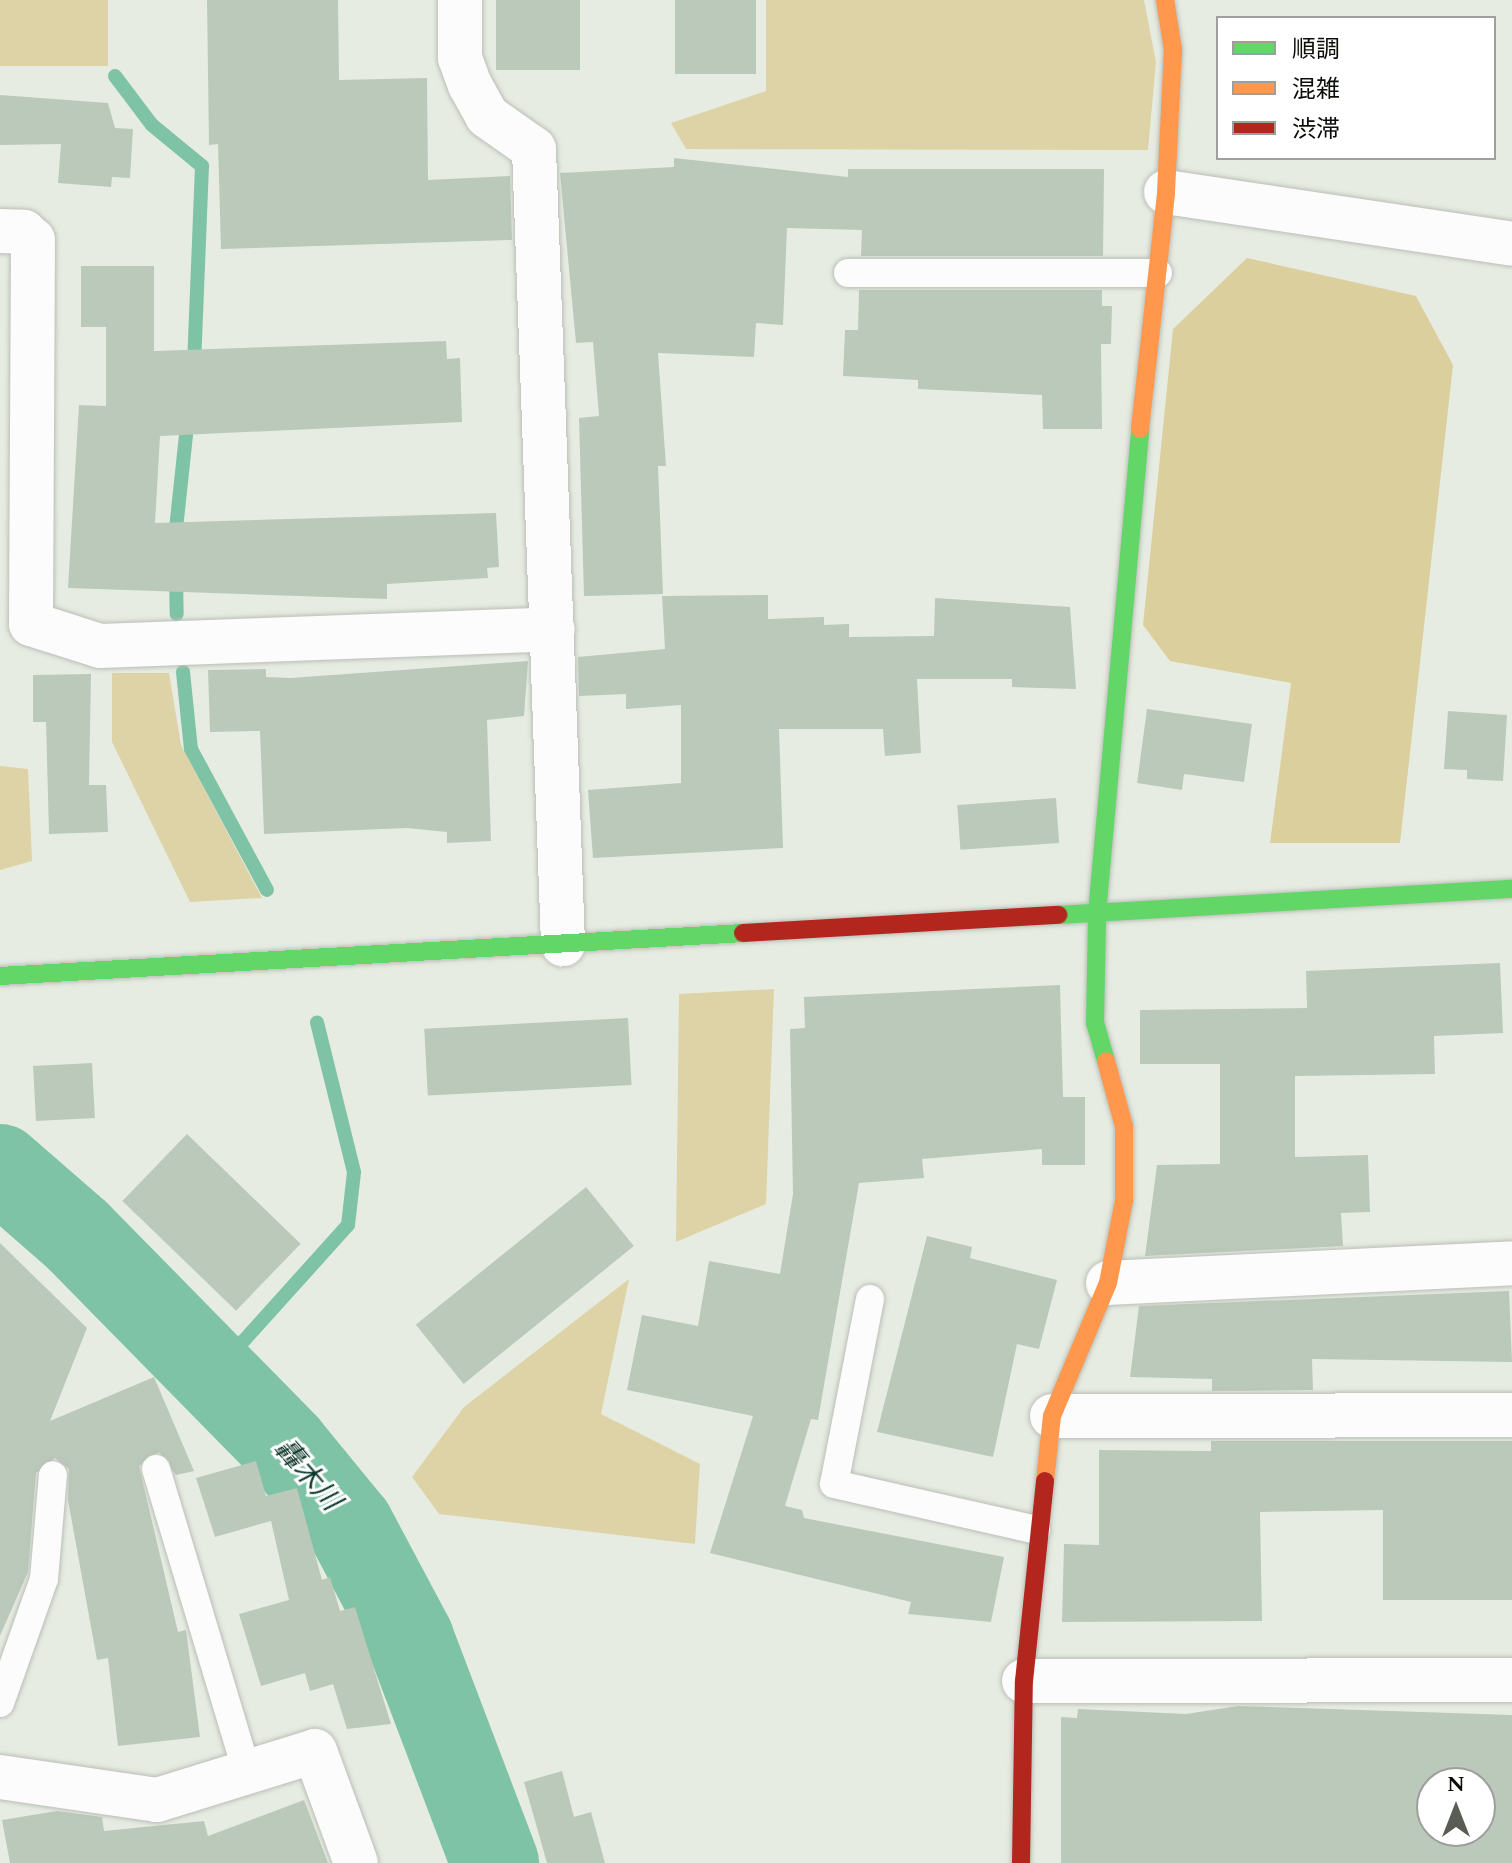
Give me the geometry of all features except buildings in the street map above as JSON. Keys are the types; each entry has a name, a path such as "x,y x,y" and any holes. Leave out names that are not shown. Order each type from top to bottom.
{"street":[{"path":"460,0 460,58 470,85 487,116 534,149 563,944"},
{"path":"1021,1863 1024,1681 1036,1530 1052,1416 1108,1283 1124,1201 1124,1126 1095,1023 1097,914 1166,192 1173,50 1165,0"},
{"path":"1166,192 1512,244"},
{"path":"0,231 24,232 33,240 31,624 100,646 553,629"},
{"path":"0,976 1512,889"},
{"path":"1108,1283 1512,1263"},
{"path":"1052,1416 1512,1415"},
{"path":"1024,1681 1512,1680"},
{"path":"0,1777 157,1800 315,1751 356,1863"}],"lane":[{"path":"848,273 1158,273"},
{"path":"870,1299 834,1484 1036,1530"},
{"path":"156,1469 247,1772"},
{"path":"0,1703 44,1579 53,1475"}],"shaded area":[{"path":"0,0 108,0 108,66 0,66"},
{"path":"766,0 1144,0 1156,62 1148,150 686,149 671,123 766,91"},
{"path":"1247,258 1416,296 1453,365 1400,843 1270,843 1291,683 1170,661 1143,625 1173,329"},
{"path":"112,673 169,673 181,745 262,898 190,902 112,742"},
{"path":"0,766 28,769 32,861 0,870"},
{"path":"774,989 766,1204 676,1242 679,994"},
{"path":"629,1279 601,1414 700,1464 695,1544 439,1514 412,1477 464,1407"}],"waterway":[{"path":"115,76 152,125 202,166 194,367"},
{"path":"175,538 188,416"},
{"path":"176,575 177,614"},
{"path":"183,672 191,749 267,890"},
{"path":"239,1346 348,1225 354,1172 317,1022"},
{"name":"轟木川","path":"0,1168 77,1235 285,1447 350,1526 410,1639 495,1863"}],"traffic: fast":[{"path":"1106,1061 1095,1023 1097,914 1140,429"},
{"path":"1058,915 1512,889"},
{"path":"0,976 743,933"}],"traffic: slow":[{"path":"1140,429 1166,192 1173,50 1165,0"},
{"path":"1045,1481 1052,1416 1108,1283 1124,1201 1124,1126 1106,1061"}],"traffic: jam":[{"path":"743,933 1058,915"},
{"path":"1021,1863 1024,1681 1045,1481"}]}
